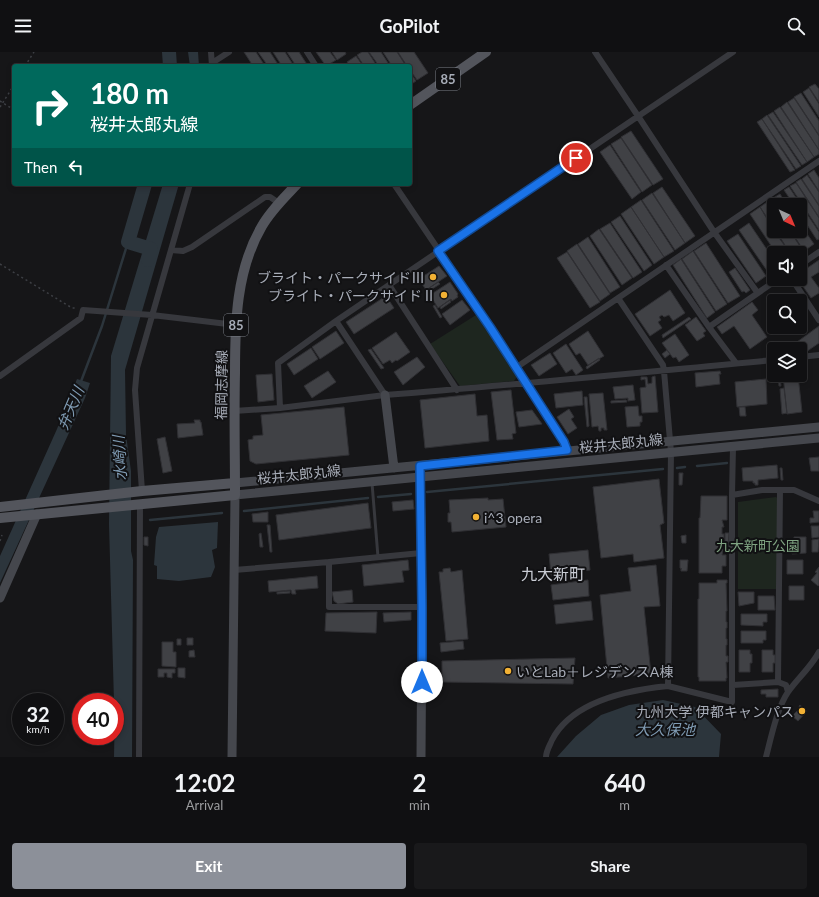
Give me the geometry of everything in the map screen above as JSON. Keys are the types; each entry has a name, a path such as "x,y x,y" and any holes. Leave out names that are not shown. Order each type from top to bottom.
{"main road":[{"name":"85","path":"412,104 486,52"},
{"name":"福岡志摩線","path":"235,495 234,411 236,325 239,291 249,254 262,225 279,203 295,186"},
{"path":"386,395 394,468"},
{"name":"桜井太郎丸線","path":"235,483 819,427"},
{"name":"桜井太郎丸線","path":"235,495 819,438"},
{"path":"420,466 422,757"},
{"path":"0,506 235,483"},
{"path":"0,518 235,495 232,757"},
{"path":"0,598 35,514"}],"street":[{"path":"211,52 212,64"},
{"path":"212,64 228,52"},
{"path":"307,52 315,64"},
{"path":"595,52 714,232 757,292"},
{"path":"280,408 278,363 438,251 733,52"},
{"path":"517,367 666,264 819,162"},
{"path":"139,492 135,390 137,368 189,186"},
{"path":"395,186 517,367 564,442 567,450"},
{"path":"171,250 183,251 192,247 265,197 270,197 279,203"},
{"path":"807,260 819,252"},
{"path":"666,264 709,327 736,363"},
{"path":"390,285 457,390"},
{"path":"709,327 767,286"},
{"path":"797,286 819,320"},
{"path":"618,298 663,365 664,370 671,452 668,686"},
{"path":"0,376 81,318 83,310 152,315 236,325"},
{"path":"336,321 386,395"},
{"path":"807,356 819,355"},
{"path":"234,411 280,408 386,395 527,384 767,361"},
{"path":"546,757 551,742 561,726 587,706 622,695 650,688 668,686 732,702 732,447"},
{"path":"732,495 762,490 794,490 819,501"},
{"path":"778,682 780,490"},
{"path":"138,505 139,757"},
{"path":"234,570 421,553"},
{"path":"329,562 329,607 422,607"},
{"path":"766,757 782,704 788,692 814,662 819,652"},
{"path":"733,685 778,682 786,685 788,692"}],"lane":[{"path":"372,481 378,557"}],"path":[{"path":"27,64 34,52"},
{"path":"0,108 12,88"},
{"path":"0,101 12,109"},
{"path":"0,264 72,308 83,310"},
{"path":"0,541 2,535"}],"green space":[{"path":"476,315 518,375 514,381 460,386 430,344"},
{"name":"九大新町公園","path":"776,497 778,499 777,589 738,589 738,502"}],"water":[{"path":"188,52 198,52 199,64 190,64"},
{"path":"162,186 178,186 125,370 126,435 131,471 131,551 133,560 132,757 114,757 114,745 124,745 124,693 114,693 109,524 111,356"},
{"path":"77,379 90,383 85,398 0,583 0,556 57,429"},
{"path":"218,522 217,548 212,550 215,567 211,577 179,581 157,579 157,566 154,565 156,537 159,527"},
{"name":"大久保池","path":"663,700 695,707 721,734 719,757 557,757 576,736 601,715 629,705"}],"building":[{"path":"244,52 256,52 264,64 252,64"},
{"path":"258,52 270,52 278,64 267,64"},
{"path":"273,52 285,52 293,64 281,64"},
{"path":"287,52 299,52 307,64 295,64"},
{"path":"316,52 330,52 336,60 329,64 325,64"},
{"path":"332,52 345,52 346,54 337,60"},
{"path":"362,52 368,52 376,64 363,64 357,55"},
{"path":"369,52 381,52 389,64 378,64"},
{"path":"383,52 397,52 405,64 391,64"},
{"path":"398,52 414,52 428,73 417,80 412,73 412,64 406,64"},
{"path":"356,56 362,64 348,64 347,62"},
{"path":"412,75 416,81 412,84"},
{"path":"815,84 819,89 819,102 809,87"},
{"path":"809,88 819,104 819,117 803,92"},
{"path":"801,93 819,121 819,135 794,97"},
{"path":"794,98 819,136 819,150 788,102"},
{"path":"787,102 819,150 819,154 814,157 781,107"},
{"path":"780,107 814,157 807,162 774,111"},
{"path":"773,112 807,162 802,165 768,115"},
{"path":"767,115 801,166 796,169 762,119"},
{"path":"762,119 795,170 790,172 757,122"},
{"path":"631,131 663,179 653,185 621,137"},
{"path":"621,138 652,185 642,192 611,144"},
{"path":"610,145 641,192 632,199 600,152"},
{"path":"814,170 819,178 819,191 808,174"},
{"path":"807,175 819,192 819,205 802,179"},
{"path":"801,179 819,206 819,217 807,198 796,182"},
{"path":"796,183 806,198 798,198 790,186"},
{"path":"662,187 695,236 685,243 653,193"},
{"path":"789,187 796,198 789,198 784,190"},
{"path":"652,193 685,243 675,250 642,200"},
{"path":"780,194 783,198 773,198"},
{"path":"641,200 674,251 664,257 631,207"},
{"path":"807,200 819,218 819,230 807,212"},
{"path":"767,202 767,218 760,207"},
{"path":"631,207 664,257 654,264 621,214"},
{"path":"760,207 767,219 767,238 779,238 785,246 771,246 750,214"},
{"path":"807,214 819,232 819,239 817,240 807,225"},
{"path":"620,216 652,265 644,271 611,222"},
{"path":"610,223 642,272 633,278 600,229"},
{"path":"749,223 767,250 767,271 739,230"},
{"path":"599,229 632,278 622,285 590,236"},
{"path":"738,234 766,276 756,283 727,241"},
{"path":"807,234 814,244 807,249 807,246 801,246 796,238 807,238"},
{"path":"588,237 620,287 610,293 578,244"},
{"path":"780,238 795,238 800,246 786,246"},
{"path":"706,243 740,296 728,303 694,251"},
{"path":"577,244 610,294 600,301 567,251"},
{"path":"693,251 727,304 716,311 682,259"},
{"path":"567,252 600,302 590,308 557,258"},
{"path":"681,259 715,312 707,318 673,265"},
{"path":"819,260 819,272 811,277 819,288 819,293 811,298 803,286 807,286 807,268"},
{"name":"ブライト・パークサイドⅢ","path":"439,266 447,276 426,290 419,279"},
{"path":"735,268 750,290 746,293 744,291 742,292 729,272"},
{"path":"438,282 440,284 429,291 428,289"},
{"name":"ブライト・パークサイドⅡ","path":"450,282 458,294 458,297 452,301 451,299 438,308 430,295"},
{"path":"670,290 685,313 673,321 669,315 664,317 662,315 659,317 661,320 658,322 662,328 650,336 635,314"},
{"path":"386,296 394,308 354,334 346,322"},
{"path":"450,300 451,302 441,309 440,307"},
{"path":"462,300 470,310 450,325 442,314"},
{"path":"752,302 758,310 752,315 767,337 750,349 734,326 722,334 717,327"},
{"path":"435,305 442,317 440,318 433,306"},
{"path":"689,317 691,319 663,338 662,335"},
{"path":"696,317 706,331 703,333 705,336 697,341 685,325"},
{"path":"819,326 819,343 807,351 807,342 797,342"},
{"path":"336,331 344,343 320,359 312,347"},
{"path":"588,331 604,356 588,365 580,353 576,355 569,344"},
{"path":"396,332 410,352 397,361 396,360 392,363 390,360 383,364 372,348"},
{"path":"675,334 689,355 679,362 676,357 673,358 662,343"},
{"path":"566,344 583,370 576,375 572,369 566,373 553,353"},
{"path":"311,348 318,359 294,375 287,364"},
{"path":"371,349 384,368 381,369 368,350"},
{"path":"667,350 670,354 665,358 662,354"},
{"path":"550,353 557,364 539,376 531,365"},
{"path":"417,357 425,367 403,385 394,372"},
{"path":"599,358 600,360 587,369 586,367"},
{"path":"328,371 336,382 312,398 304,386"},
{"path":"720,371 720,384 696,387 695,373"},
{"path":"272,374 274,400 258,402 256,375"},
{"path":"655,376 658,412 642,413 640,388 646,387 645,379 641,380 641,377 647,377 648,384 652,383 652,377"},
{"path":"766,379 767,404 737,407 735,382"},
{"path":"784,382 799,382 802,412 787,414"},
{"path":"633,385 635,400 628,401 628,398 615,399 613,387"},
{"path":"784,388 787,413 782,414 780,389"},
{"path":"511,390 516,433 512,434 513,439 497,440 491,392"},
{"path":"582,391 583,405 556,408 554,394"},
{"path":"603,393 607,430 601,428 601,431 599,431 598,426 592,427 589,394"},
{"path":"475,394 477,416 487,415 489,441 425,448 420,400"},
{"path":"584,397 587,397 589,426 587,427"},
{"path":"626,400 627,402 611,403 611,401"},
{"path":"638,406 639,416 642,416 640,426 627,427 625,407"},
{"path":"344,407 349,455 256,464 250,461 248,440 253,439 253,436 263,435 261,415"},
{"path":"739,407 745,407 746,416 740,416"},
{"path":"569,409 574,417 571,419 577,428 568,434 557,417"},
{"path":"532,410 542,424 519,427 516,412"},
{"path":"194,420 200,420 203,435 178,438 177,424 195,423"},
{"path":"165,437 172,471 163,473 157,439"},
{"path":"819,457 819,471 811,471 809,458"},
{"path":"777,465 778,478 758,480 758,485 755,485 753,481 743,481 742,468"},
{"path":"780,468 782,468 783,480 781,480"},
{"path":"679,473 683,473 682,485 679,485"},
{"path":"659,479 664,523 660,525 664,558 634,562 633,554 601,558 593,487"},
{"path":"701,496 727,496 727,520 722,520 724,527 722,527 722,534 724,534 724,539 722,539 722,546 724,546 722,555 726,555 726,566 722,566 722,573 699,573 699,518"},
{"name":"i^3 opera","path":"488,498 488,500 503,499 506,527 452,532 451,522 448,522 448,513 450,513 449,500"},
{"path":"413,500 414,509 393,511 392,502"},
{"path":"368,503 371,528 279,540 276,515"},
{"path":"813,511 819,511 819,522 810,523 810,518 814,518"},
{"path":"268,512 268,522 253,522 252,514"},
{"path":"267,525 270,525 272,552 270,552"},
{"path":"811,526 819,526 819,537 812,538"},
{"path":"261,533 263,547 260,547 259,534"},
{"path":"725,533 729,533 728,550 725,550"},
{"path":"686,535 686,543 682,543 681,536"},
{"path":"144,537 148,537 148,546 144,545"},
{"path":"794,537 806,537 806,553 792,554 791,545 794,545"},
{"path":"819,539 818,552 812,552 812,540"},
{"path":"588,550 590,570 551,575 549,554"},
{"path":"408,560 409,570 402,571 404,582 364,586 362,565"},
{"path":"680,560 688,560 687,571 681,571"},
{"path":"787,560 803,560 803,574 787,574"},
{"path":"656,565 660,606 644,607 651,674 608,678 600,595 631,591 628,568"},
{"path":"819,567 818,586 811,580 817,573 815,572"},
{"path":"450,568 451,572 462,570 468,639 446,641 439,572 443,572 443,569"},
{"path":"317,576 318,588 295,590 296,594 292,594 291,590 269,592 268,581"},
{"path":"588,580 589,596 553,600 551,585"},
{"path":"717,580 727,580 727,678 726,681 699,681 699,583 717,583"},
{"path":"789,586 804,586 804,600 789,600"},
{"path":"352,590 353,602 338,604 334,601 332,592"},
{"path":"290,591 290,593 277,594 277,592"},
{"path":"738,592 754,592 754,603 739,606"},
{"path":"758,596 774,596 775,610 758,610"},
{"path":"591,601 593,620 556,624 554,605"},
{"path":"377,612 376,633 325,631 326,613"},
{"path":"411,612 411,620 384,622 383,613"},
{"path":"741,614 767,614 767,622 763,622 763,626 741,625"},
{"path":"741,631 766,631 766,640 763,640 763,643 741,643"},
{"path":"187,638 193,638 193,645 187,645"},
{"path":"177,639 181,639 181,645 177,645"},
{"path":"463,641 464,649 441,652 440,643"},
{"path":"162,642 173,642 173,652 176,652 176,667 162,666"},
{"path":"194,650 195,657 189,657 189,651"},
{"path":"739,650 750,650 750,654 752,654 750,672 739,672"},
{"path":"762,650 773,650 773,655 775,655 775,663 773,663 773,672 762,672"},
{"name":"いとLab＋レジデンスA棟","path":"575,658 573,684 442,682 442,661"},
{"path":"178,668 185,668 185,678 178,677"},
{"path":"158,669 175,669 175,673 172,673 172,678 167,677 167,673 164,673 164,677 158,677"},
{"path":"778,689 778,697 766,697 766,694 761,694 761,690"},
{"path":"800,705 807,711 798,721 792,716 800,708"}],"waterway":[{"name":"水崎川","path":"169,52 170,64"},
{"name":"水崎川","path":"144,186 128,242 151,249 148,260"},
{"name":"弁天川","path":"80,384 102,326 128,242"},
{"path":"697,466 727,463"},
{"path":"677,468 685,467"},
{"path":"427,492 663,469"},
{"path":"378,497 411,494"},
{"path":"244,511 368,498"},
{"path":"150,520 222,513"}],"place":[{"name":"ブライト・パークサイドⅢ","path":"433,277"},
{"name":"ブライト・パークサイドⅡ","path":"444,295"},
{"name":"i^3 opera","path":"476,517"},
{"name":"いとLab＋レジデンスA棟","path":"508,671"},
{"name":"九州大学 伊都キャンパス","path":"802,711"}],"district":[{"name":"九大新町","path":"553,573"}],"route":[{"path":"422,682 420,466 567,450 564,442 517,367 438,251 576,158"}]}
